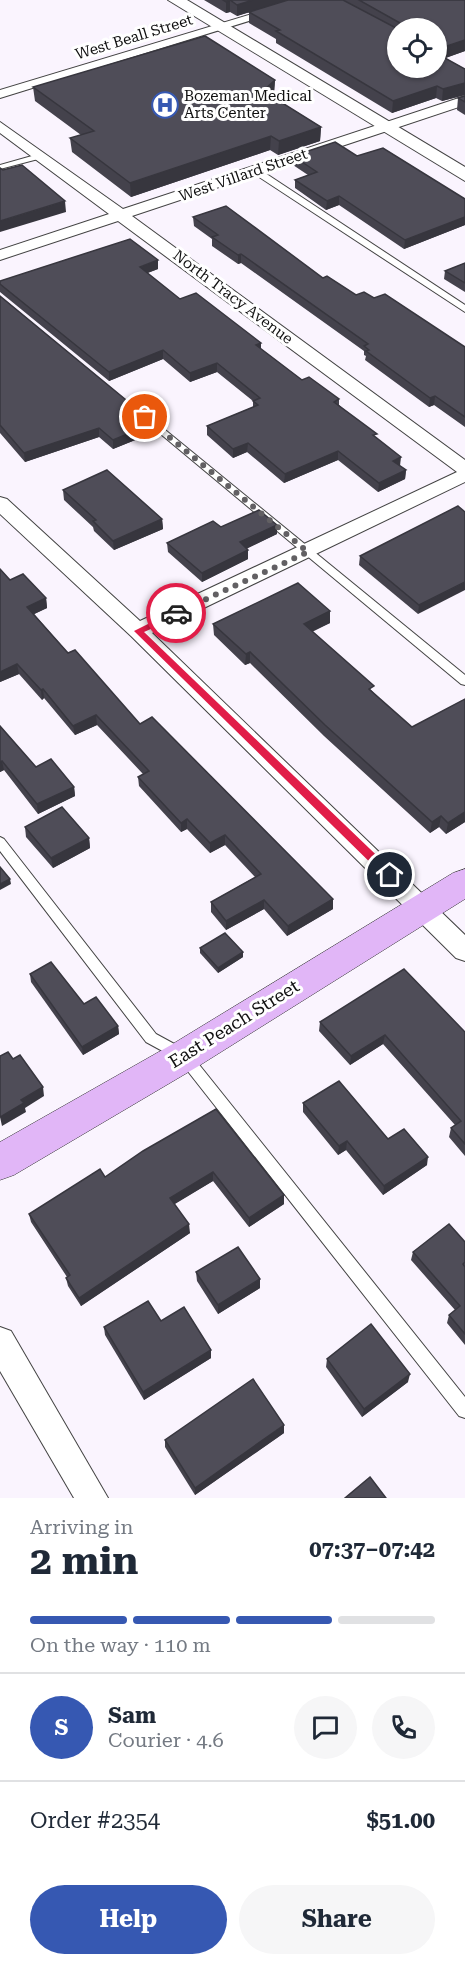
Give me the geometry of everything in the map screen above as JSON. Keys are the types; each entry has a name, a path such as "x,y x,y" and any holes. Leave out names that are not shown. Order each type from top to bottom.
{"main road":[{"name":"East Peach Street","path":"0,1162 183,1056 465,882"}],"street":[{"path":"176,0 465,175"},
{"name":"West Beall Street","path":"0,94 311,0"},
{"name":"West Villard Street","path":"0,255 124,216 465,100"},
{"name":"North Tracy Avenue","path":"0,126 465,469"},
{"path":"138,631 308,552 465,475"},
{"path":"0,503 138,631 424,908 465,951"},
{"path":"0,1342 92,1498"}],"lane":[{"path":"0,168 39,156"},
{"path":"256,171 465,309"},
{"path":"136,409 465,681"},
{"path":"0,842 151,1038 183,1056 465,1410"}],"building":[{"path":"230,0 253,0 237,5"},
{"path":"288,0 343,0 387,23 387,78 447,78 447,59 465,69 465,83 443,89 437,86 393,101 276,31 280,30 249,12"},
{"path":"359,0 465,0 465,40 447,46 447,18 391,18"},
{"path":"205,36 275,80 263,91 321,127 279,141 271,136 130,183 70,138 94,131 33,87"},
{"path":"335,142 357,156 383,148 465,199 465,217 405,240 339,196 327,201 295,180 317,172 293,156"},
{"path":"22,165 65,201 0,221 0,168 3,170"},
{"path":"226,206 323,278 327,276 356,295 364,292 374,298 385,294 465,347 465,417 435,396 430,398 366,351 369,350 364,346 368,344 241,254 238,255 212,237 218,235 193,217"},
{"path":"130,239 158,260 140,267 180,299 196,293 261,343 256,345 302,380 309,377 339,399 334,402 377,434 373,435 401,457 393,461 406,470 379,483 338,451 285,474 248,443 233,449 207,426 258,405 253,401 260,398 217,363 190,373 163,350 109,372 0,284 0,281"},
{"path":"465,263 465,283 445,271"},
{"path":"0,296 154,423 113,440 99,428 24,453 0,425"},
{"path":"107,470 162,519 113,541 93,521 96,520 63,490"},
{"path":"458,506 465,512 465,582 419,605 360,556"},
{"path":"259,510 277,525 240,542 248,550 202,573 167,543 213,521 221,527"},
{"path":"0,569 10,580 23,574 46,598 27,607 68,653 75,650 140,724 152,717 333,899 288,926 264,900 226,921 211,902 261,874 225,835 210,843 187,819 181,823 138,777 149,771 96,715 73,726 43,689 41,690 17,664 0,672"},
{"path":"298,583 330,611 304,624 374,686 369,689 412,727 465,699 465,812 448,823 441,816 432,822 325,725 250,652 246,654 213,624"},
{"path":"0,726 36,767 51,759 74,787 37,804 2,761 0,762"},
{"path":"62,807 89,838 51,858 25,827"},
{"path":"0,867 10,879 0,884"},
{"path":"225,933 243,952 218,968 200,948"},
{"path":"51,962 84,1004 96,997 118,1026 82,1047 30,974"},
{"path":"404,969 465,1032 465,1144 451,1128 461,1121 385,1035 351,1056 320,1022"},
{"path":"8,1052 13,1059 20,1055 43,1087 21,1100 24,1103 0,1117 0,1056"},
{"path":"339,1081 388,1139 404,1129 428,1157 384,1186 347,1141 339,1146 303,1103"},
{"path":"216,1109 284,1195 249,1218 213,1172 170,1198 189,1224 79,1298 66,1278 70,1275 29,1214 100,1169 105,1177 143,1151"},
{"path":"449,1224 465,1242 465,1262 463,1264 465,1267 465,1334 449,1315 460,1306 413,1252"},
{"path":"238,1247 260,1279 218,1305 196,1272"},
{"path":"148,1301 161,1321 184,1307 211,1350 143,1392 104,1327"},
{"path":"371,1324 410,1374 364,1409 327,1359"},
{"path":"253,1379 284,1425 195,1488 165,1440"},
{"path":"370,1477 386,1498 345,1498"}],"way so far":[{"path":"145,417 308,552 176,613"}],"place":[{"name":"Bozeman Medical Arts Center","path":"165,105"}],"route":[{"path":"176,613 138,631 390,875"}]}
